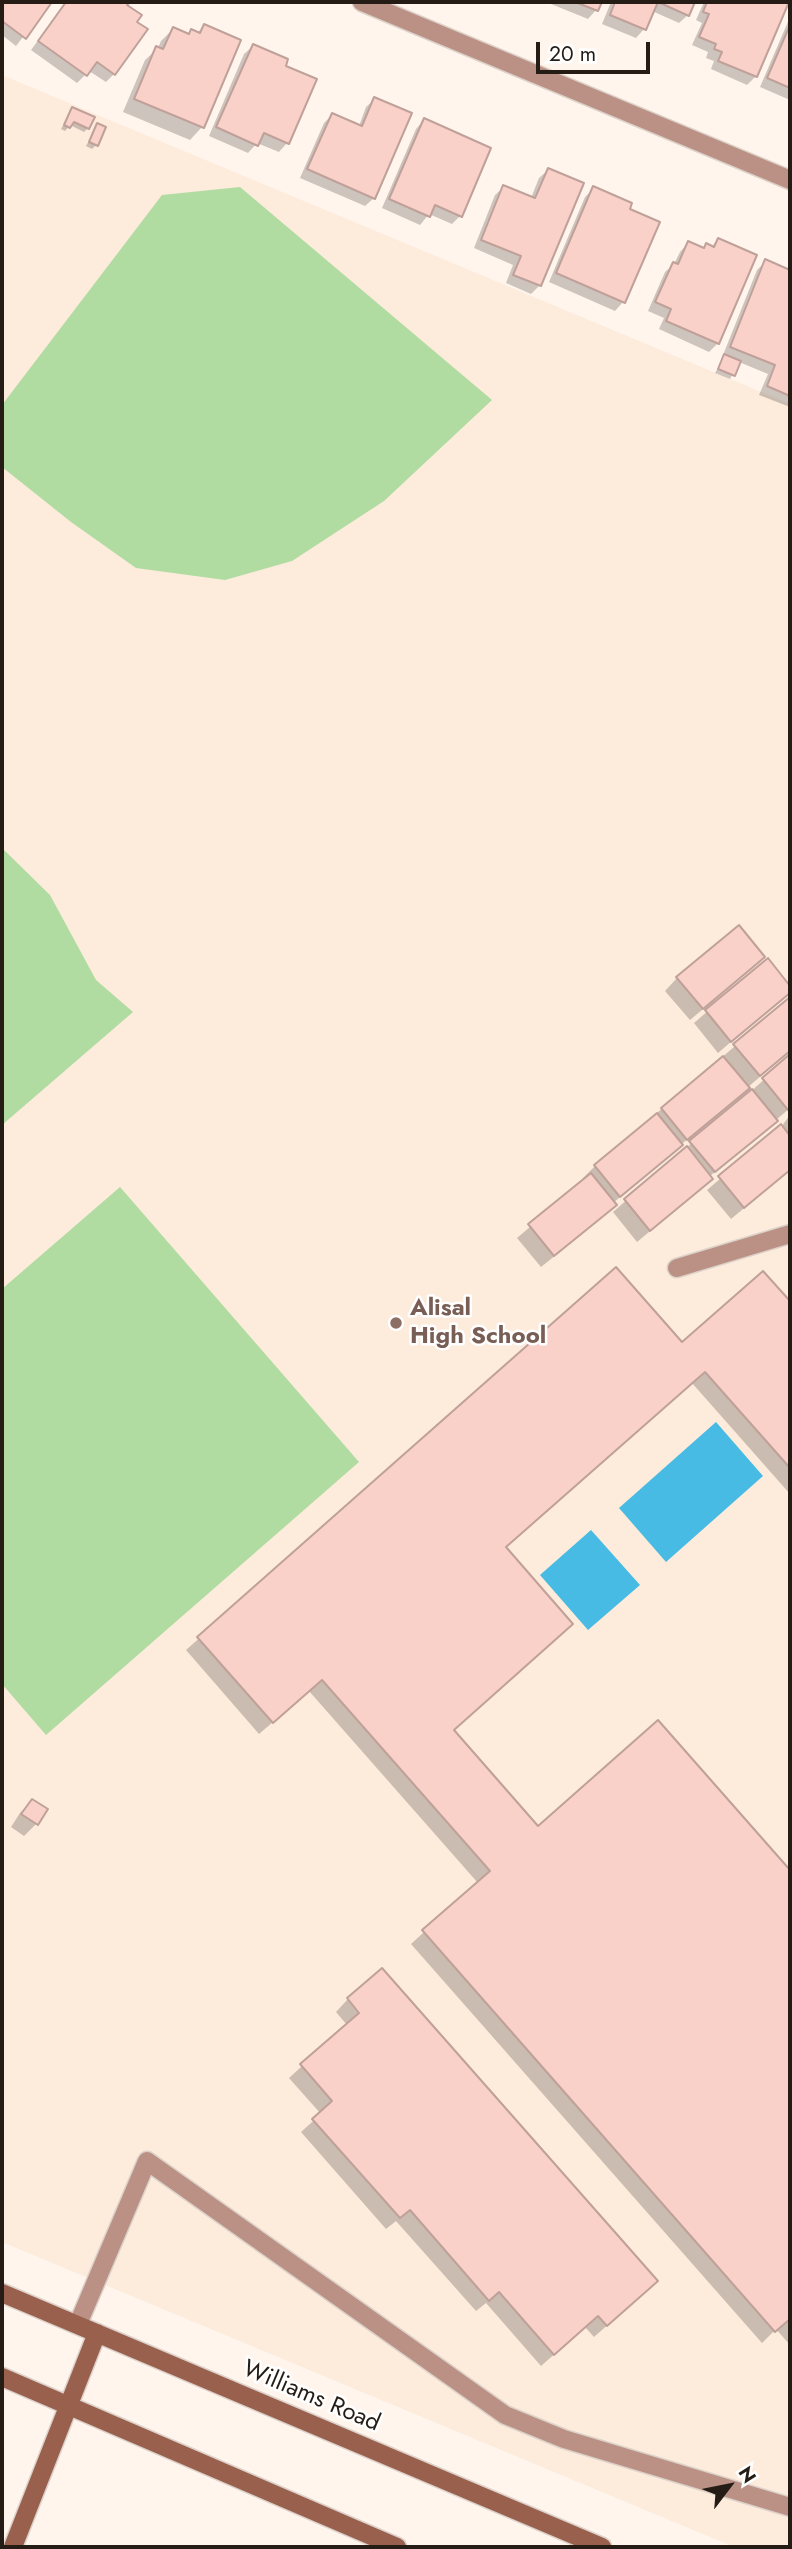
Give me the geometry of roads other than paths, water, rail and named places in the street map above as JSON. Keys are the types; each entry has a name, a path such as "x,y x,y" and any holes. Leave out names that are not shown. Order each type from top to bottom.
{"main road":[{"name":"Williams Road","path":"2,2293 602,2547"},
{"path":"13,2547 97,2333"},
{"path":"2,2377 397,2547"}],"street":[{"path":"362,2 790,180"},
{"path":"677,1268 790,1234"},
{"path":"78,2325 147,2161 505,2414 564,2439 790,2507"}],"water":[{"path":"716,1422 763,1476 666,1562 619,1508"},
{"path":"591,1530 640,1585 588,1630 540,1575"}],"place":[{"name":"Alisal High School","path":"396,1323"}]}
